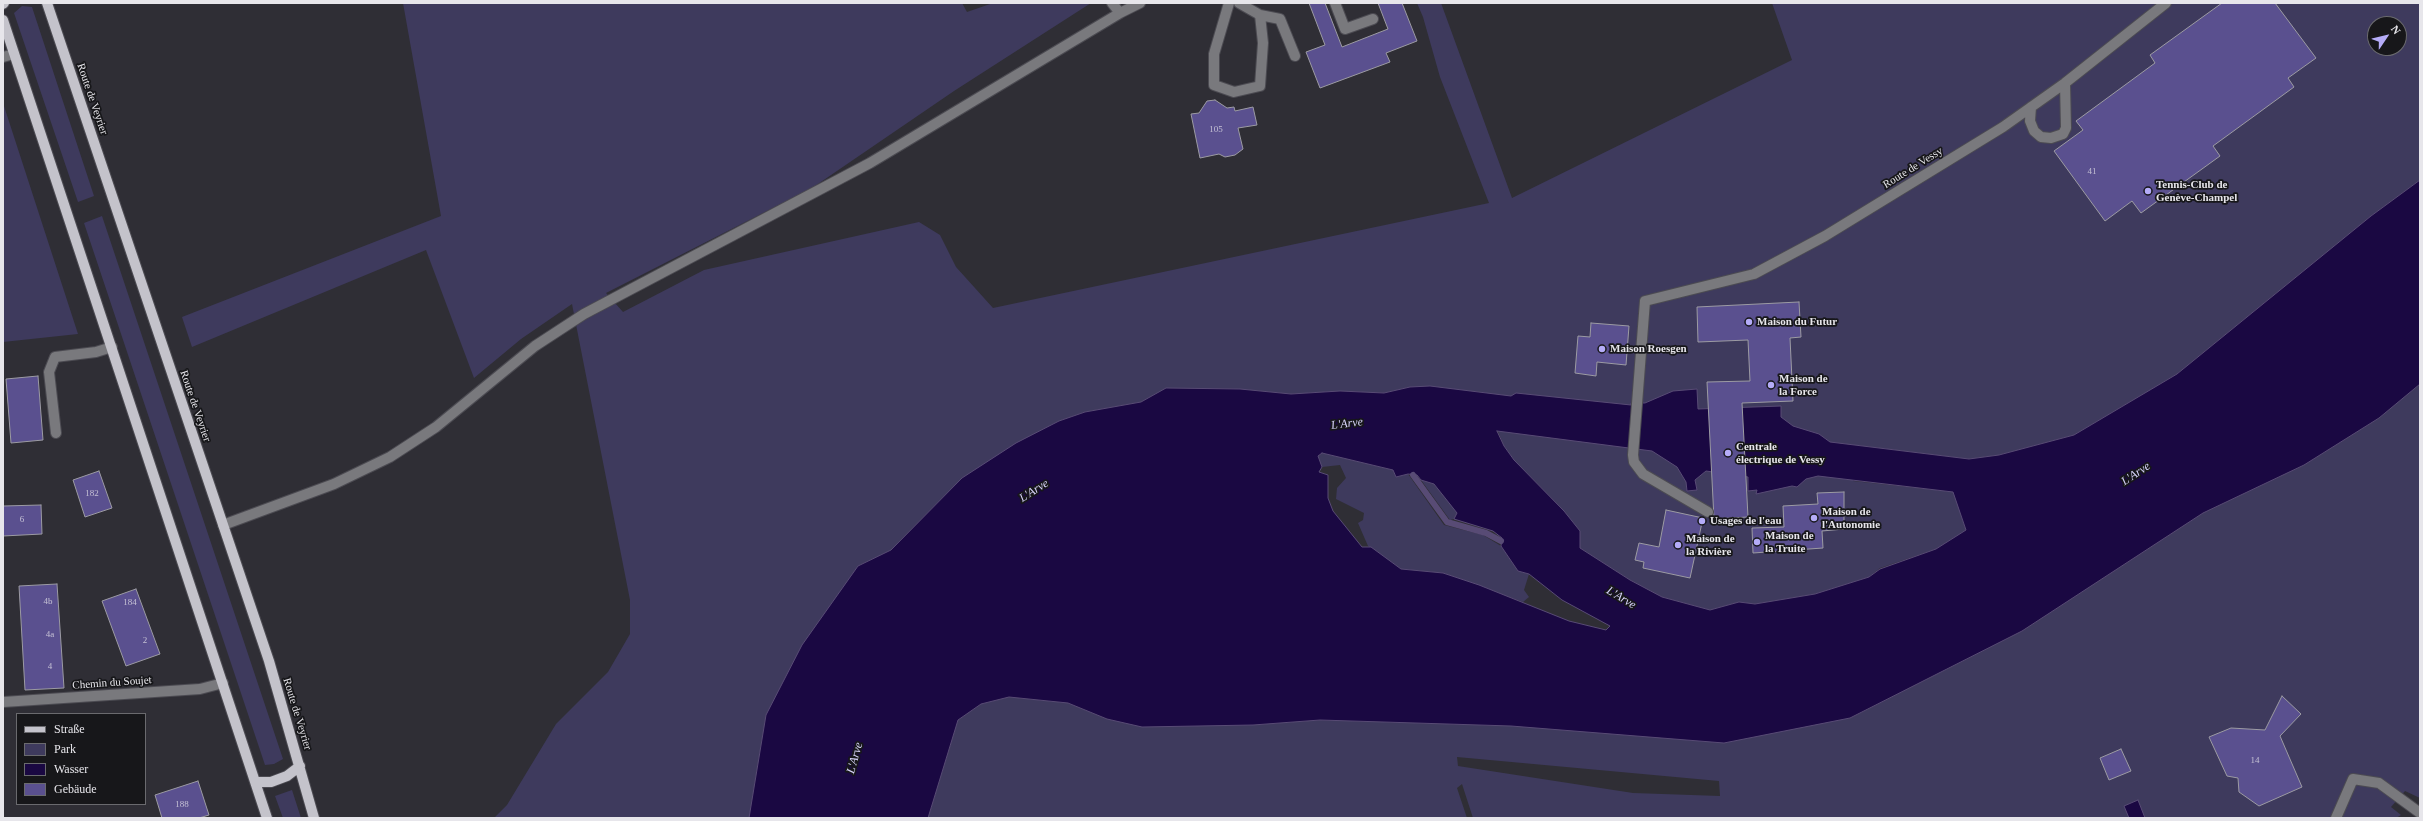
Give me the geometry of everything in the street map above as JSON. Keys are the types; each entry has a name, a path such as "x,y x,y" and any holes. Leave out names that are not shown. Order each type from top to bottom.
{"main road":[{"name":"Route de Veyrier","path":"47,3 269,661 314,818"},
{"path":"3,20 267,818"},
{"path":"256,782 276,780 287,776 300,766"}],"street":[{"path":"1112,3 1120,13"},
{"path":"223,525 334,484 390,457 436,427 535,346 584,314 870,163 1120,13 1140,3"},
{"path":"1230,3 1214,54 1214,85 1234,92 1260,86 1263,43 1260,15"},
{"path":"1239,3 1260,15 1280,19 1295,56"},
{"path":"1335,3 1345,29 1373,19"},
{"name":"Route de Vessy","path":"1708,512 1640,471 1634,462 1645,301 1670,293 1737,279 1765,269 1825,236 2003,127 2065,84 2166,3"},
{"path":"3,57 14,54"},
{"path":"2031,107 2030,121 2034,131 2041,137 2051,138 2063,134 2066,128 2065,84"},
{"path":"56,434 48,372 55,357 96,352 112,347"},
{"name":"Chemin du Soujet","path":"3,702 200,689 223,683"},
{"path":"2336,818 2353,779 2379,783 2420,814 2414,818"}],"green space":[{"path":"403,3 962,3 967,12 993,3 1091,3 954,91 812,188 606,293 623,312 704,270 919,222 940,235 956,267 993,308 1489,203 1440,77 1423,17 1417,3 1441,3 1512,198 1792,60 1772,3 2420,3 2420,180 2371,216 2177,374 2074,435 1999,455 1969,459 1855,445 1853,481 1954,492 1966,530 1936,549 1880,568 1869,577 1815,594 1755,604 1739,602 1710,610 1662,597 1630,580 1580,548 1580,531 1564,511 1514,460 1504,446 1482,392 1410,387 1384,393 1340,391 1291,394 1240,389 1166,388 1141,402 1085,412 1059,421 1039,432 962,478 891,550 858,566 766,715 749,818 494,818 507,805 556,724 608,672 630,634 630,600 572,304 521,339 474,378 426,250 192,347 182,317 441,216"},
{"path":"22,6 32,7 94,196 78,202 14,13"},
{"path":"3,103 78,334 3,342"},
{"path":"102,216 283,759 274,764 265,765 84,223"},
{"path":"2420,384 2420,798 2405,791 2391,807 2401,815 2396,818 1473,818 1462,784 1457,788 1467,818 928,818 958,720 981,704 1009,697 1068,703 1107,719 1253,725 1320,720 1511,726 1850,718 2022,631 2203,513 2304,465 2379,418","holes":["1457,757 1719,781 1720,796 1633,793 1458,766"]},
{"path":"1322,453 1393,470 1396,477 1408,474 1444,525 1483,535 1501,546 1518,571 1529,574 1524,590 1529,597 1523,602 1443,573 1401,569 1368,546 1358,523 1363,520 1364,513 1336,499 1337,488 1346,478 1340,465 1322,467 1318,456"},
{"path":"1421,480 1434,484 1449,501 1457,513 1454,519 1450,520"},
{"path":"292,790 301,818 283,818 275,796"}],"water":[{"name":"L'Arve","path":"2420,180 2420,384 2379,418 2304,465 2203,513 2022,631 1850,718 1724,743 1511,726 1320,720 1253,725 1142,727 1107,719 1068,703 1009,697 981,704 958,720 928,818 749,818 766,715 802,645 858,566 891,550 962,478 1016,443 1059,421 1085,412 1141,402 1166,388 1240,389 1291,394 1340,391 1384,393 1410,387 1430,386 1511,396 1516,393 1631,405 1631,403 1645,403 1673,391 1697,389 1698,409 1781,406 1781,417 1793,426 1819,434 1830,442 1969,459 1999,455 2074,435 2177,374 2371,216","holes":["1497,431 1652,451 1677,467 1686,482 1687,491 1697,490 1695,480 1706,471 1748,477 1748,491 1757,490 1756,494 1792,486 1797,487 1806,479 1818,476 1953,492 1966,530 1936,549 1880,569 1869,577 1815,594 1755,604 1739,602 1710,610 1662,597 1630,580 1580,548 1580,531 1564,511 1514,460 1504,446","1322,453 1393,470 1396,477 1408,474 1417,475 1421,480 1434,484 1457,513 1454,519 1493,531 1502,538 1501,546 1518,571 1529,574 1562,600 1610,626 1606,630 1569,621 1479,585 1443,573 1401,569 1371,547 1362,547 1333,511 1328,498 1328,475 1319,472 1322,467 1318,456"]},
{"path":"2138,800 2145,818 2129,818 2124,806"}],"building":[{"path":"1309,3 1325,3 1342,47 1388,29 1378,3 1402,3 1417,41 1386,53 1390,62 1320,88 1306,52 1325,45"},
{"path":"2222,3 2275,3 2316,58 2288,78 2294,87 2213,146 2220,156 2141,213 2132,201 2105,221 2054,151 2083,130 2076,121 2155,63 2150,55"},
{"path":"1215,100 1227,108 1234,107 1235,111 1253,107 1257,125 1238,128 1243,149 1235,155 1225,157 1219,154 1200,158 1191,114 1199,113 1207,101"},
{"path":"1799,302 1801,337 1790,338 1793,401 1742,403 1748,517 1714,519 1707,382 1750,381 1748,340 1698,342 1697,307"},
{"name":"Maison Roesgen","path":"1591,323 1629,326 1626,365 1597,362 1596,376 1575,373 1578,336 1590,337"},
{"path":"38,376 43,440 11,443 6,379"},
{"path":"99,471 112,508 85,517 73,480"},
{"path":"1844,492 1844,529 1822,531 1823,548 1753,553 1752,528 1784,527 1783,506 1818,504 1817,493"},
{"path":"41,505 42,534 3,536 3,506"},
{"name":"Maison de la Rivière","path":"1666,510 1703,518 1690,578 1643,568 1644,562 1635,560 1639,543 1659,547"},
{"path":"57,584 64,688 25,690 19,586"},
{"path":"136,589 160,654 126,666 102,601"},
{"path":"2282,696 2301,714 2280,736 2302,787 2259,806 2239,792 2238,778 2227,776 2209,737 2231,728 2265,730"},
{"path":"2121,749 2131,771 2109,780 2100,758"},
{"path":"198,781 209,815 199,818 162,818 155,795"}],"waterway":[{"path":"1413,475 1447,522 1486,533 1501,541"}],"place":[{"name":"Tennis-Club de Genève-Champel","path":"2148,191"},
{"name":"Maison du Futur","path":"1749,322"},
{"name":"Maison Roesgen","path":"1602,349"},
{"name":"Maison de la Force","path":"1771,385"},
{"name":"Centrale électrique de Vessy","path":"1728,453"},
{"name":"Maison de l'Autonomie","path":"1814,518"},
{"name":"Usages de l'eau","path":"1702,521"},
{"name":"Maison de la Truite","path":"1757,542"},
{"name":"Maison de la Rivière","path":"1678,545"}]}
